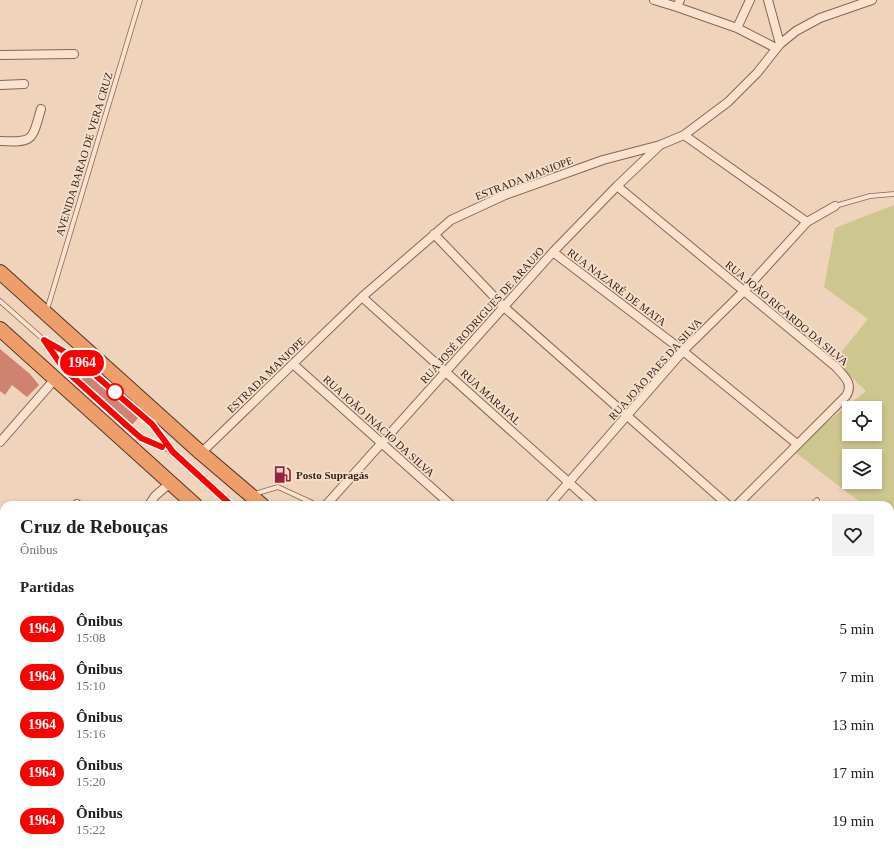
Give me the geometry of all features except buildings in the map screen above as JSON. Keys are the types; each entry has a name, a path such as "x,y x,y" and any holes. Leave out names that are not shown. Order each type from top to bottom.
{"highway":[{"path":"0,272 201,453 257,501"},
{"path":"0,329 190,501"}],"street":[{"path":"654,0 679,3 778,46"},
{"path":"738,28 750,0"},
{"path":"768,0 778,46"},
{"name":"ESTRADA MANJOPE","path":"201,453 362,297 451,220 505,195 603,160 660,145 684,135 728,102 757,73 778,46 796,32 820,18 872,0"},
{"path":"0,55 74,54"},
{"path":"0,85 24,84"},
{"path":"0,141 22,142 29,139 33,134 41,109"},
{"path":"684,135 807,222"},
{"name":"RUA JOSÉ RODRIGUES DE ARAUJO","path":"330,501 447,372 553,252 616,186 660,145"},
{"name":"RUA JOÃO RICARDO DA SILVA","path":"616,186 836,367 846,377 849,384 850,389 846,396 741,501"},
{"name":"RUA JOÃO PAES DA SILVA","path":"552,501 628,416 683,351 744,291 807,222 835,206"},
{"path":"434,234 504,307 724,501"},
{"name":"RUA NAZARÉ DE MATA","path":"553,252 683,351 797,444"},
{"name":"RUA MARAIAL","path":"362,297 589,501"},
{"name":"RUA JOÃO INÁCIO DA SILVA","path":"293,364 447,501"},
{"path":"0,442 55,379"},
{"path":"151,501 154,496 170,483"}],"lane":[{"name":"AVENIDA BARAO DE VERA CRUZ","path":"46,314 140,0"},
{"path":"835,206 870,196 894,194"},
{"path":"0,301 44,340 74,357 152,424 173,452 227,501"},
{"path":"44,340 64,369 141,438 173,452"},
{"path":"250,495 278,487 308,501"}],"shaded area":[{"path":"894,205 894,501 859,501 843,489 882,489 882,449 842,449 842,488 792,450 842,410 842,441 882,441 882,401 853,401 866,391 834,361 868,319 824,287 835,228"}],"bus line":[{"name":"1964","path":"162,447 141,438 64,369 44,340 74,357 152,424 173,452 227,501"}],"place":[{"name":"Posto Supragás","path":"283,475"}]}
